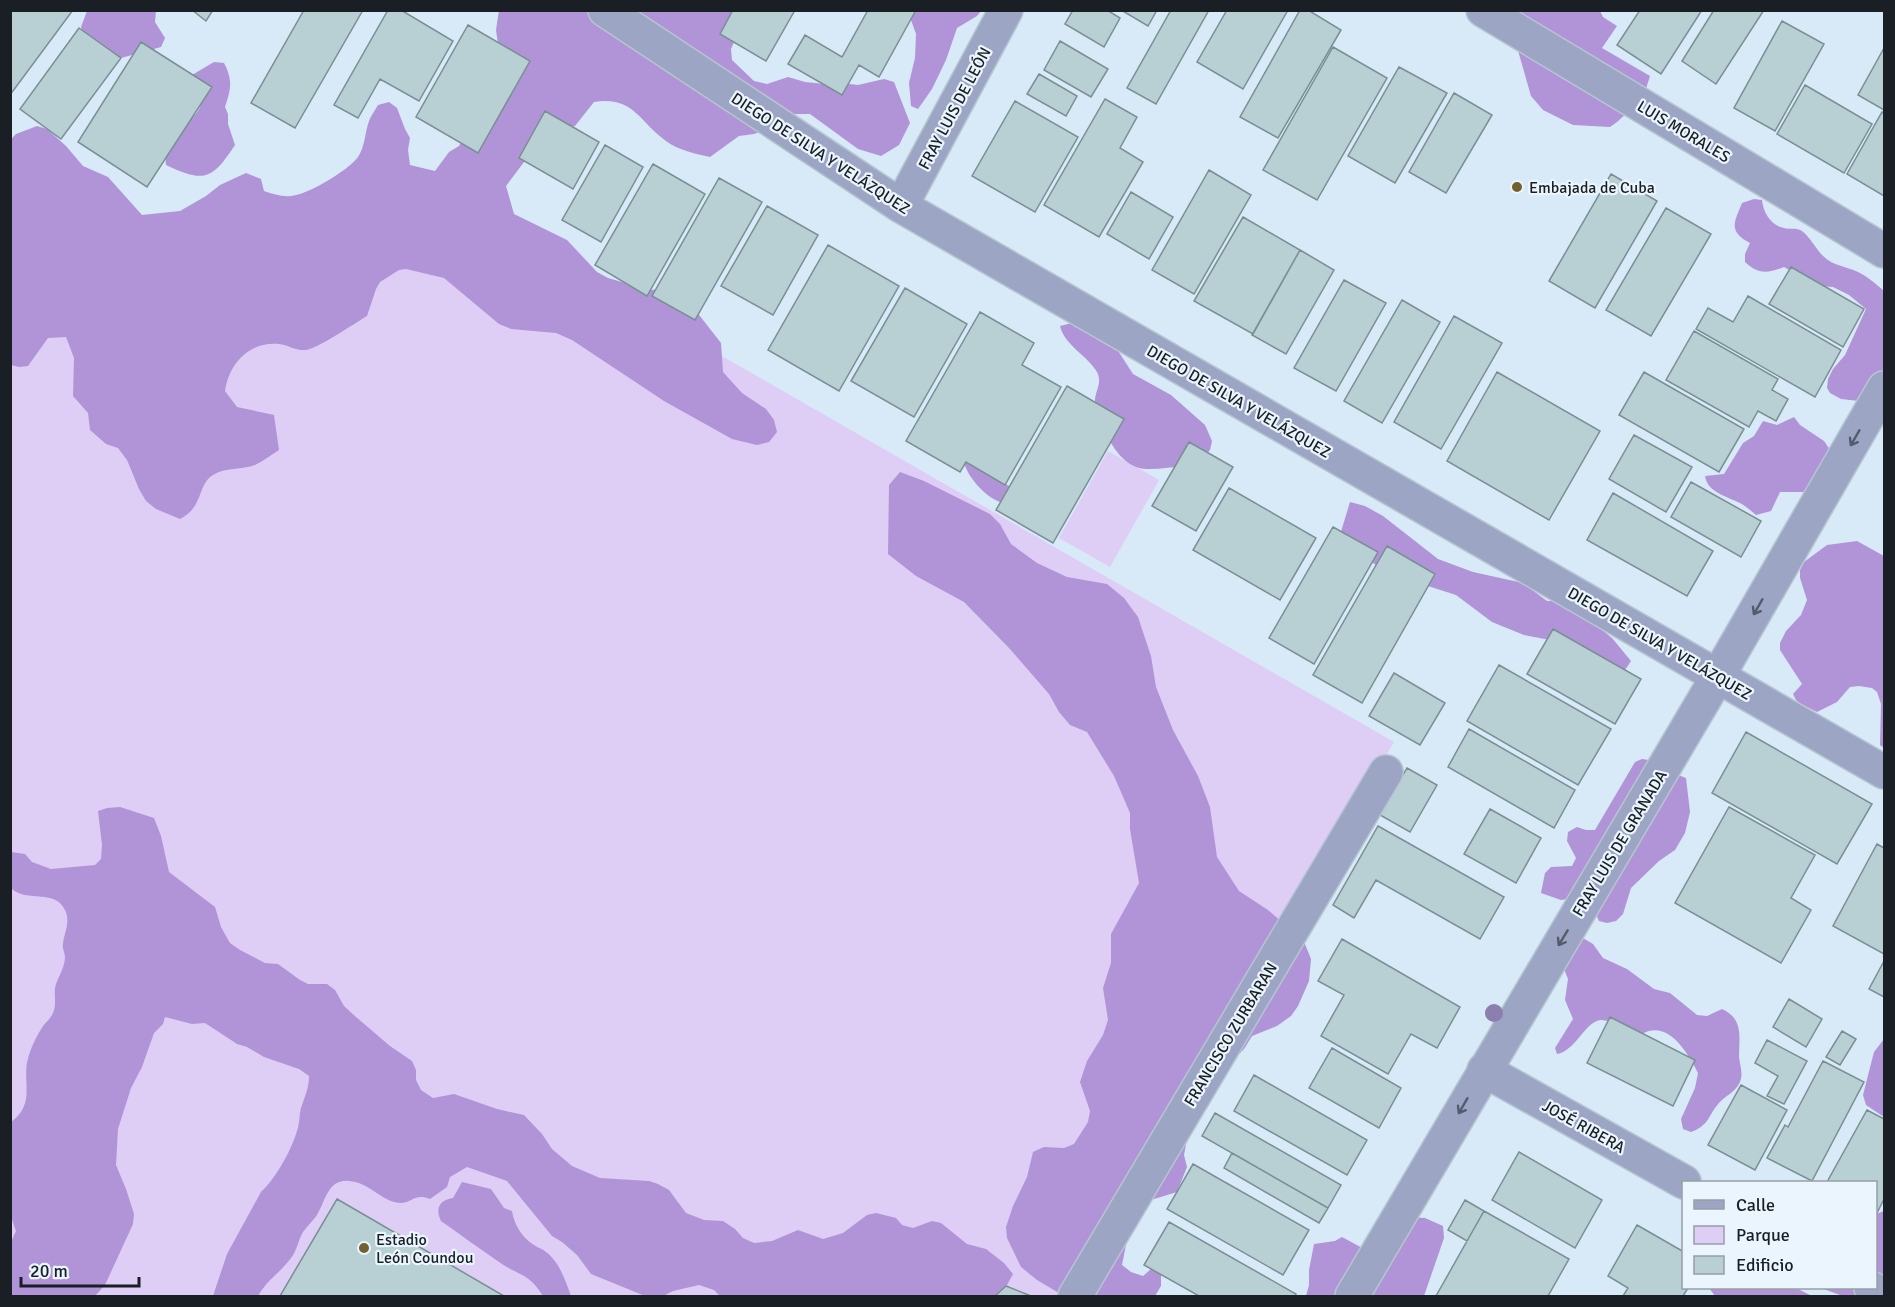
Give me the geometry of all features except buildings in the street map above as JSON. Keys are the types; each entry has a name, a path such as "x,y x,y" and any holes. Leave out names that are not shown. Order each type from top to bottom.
{"street":[{"name":"DIEGO DE SILVA Y VELÁZQUEZ","path":"605,10 902,206 1884,772"},
{"name":"FRAY LUIS DE LEÓN","path":"902,206 1006,10"},
{"name":"LUIS MORALES","path":"1483,10 1884,251"},
{"name":"FRAY LUIS DE GRANADA","path":"1352,1296 1718,676 1884,388"},
{"name":"FRANCISCO ZURBARAN","path":"1075,1296 1386,772"},
{"name":"JOSÉ RIBERA","path":"1484,1070 1682,1181"}],"green space":[{"path":"457,204 1394,742 1061,1296 11,1296 11,252"},
{"path":"1108,451 1159,480 1110,567 1059,538"}],"shaded area":[{"path":"499,10 733,11 735,26 731,49 732,60 754,81 767,84 788,77 825,84 858,85 884,79 894,82 910,123 899,145 881,156 858,149 810,114 777,114 768,129 739,136 710,157 671,144 627,107 607,101 594,102 575,126 546,133 506,186 514,214 567,240 597,272 608,278 650,290 665,289 696,311 721,343 723,372 742,393 766,409 774,420 777,432 769,442 757,445 732,439 664,401 572,340 556,333 511,329 499,324 444,278 406,269 399,270 380,282 367,316 311,349 302,350 279,344 268,344 258,346 242,356 231,372 225,391 237,407 274,415 279,450 255,465 213,475 204,484 193,508 180,519 156,509 146,501 127,460 118,448 106,444 90,430 88,413 73,396 74,358 66,337 48,338 28,366 11,365 10,140 16,134 37,126 47,129 83,166 108,177 142,215 180,211 220,185 246,173 261,179 264,191 281,196 298,195 317,187 337,175 358,157 373,113 378,105 389,102 397,108 410,138 408,150 410,165 435,171 449,152 459,146 466,134 499,51 496,30"},
{"path":"1496,10 1600,11 1603,17 1617,26 1602,48 1650,76 1643,98 1610,127 1573,125 1543,110 1531,96 1517,47"},
{"path":"87,11 156,11 155,22 165,38 161,47 121,58 108,57 85,43 81,27"},
{"path":"896,11 981,11 957,28 946,60 932,89 918,109 911,106 909,83 915,58 916,34 911,20"},
{"path":"214,62 224,63 229,75 230,90 225,107 235,145 213,171 198,176 166,165 166,154 175,136 200,108 199,92 192,75"},
{"path":"1754,199 1762,200 1766,214 1779,227 1802,231 1827,259 1861,274 1884,291 1884,383 1859,401 1841,399 1830,393 1827,388 1828,379 1845,355 1866,309 1849,295 1833,287 1817,286 1784,267 1764,272 1745,262 1745,254 1750,243 1738,234 1735,221 1742,203"},
{"path":"1072,323 1115,346 1133,374 1171,395 1205,425 1212,441 1210,450 1195,467 1141,468 1128,463 1118,453 1109,440 1095,407 1099,376 1088,360 1066,339 1060,326"},
{"path":"1794,417 1800,425 1824,441 1835,457 1805,492 1780,492 1771,511 1756,515 1742,504 1710,486 1705,476 1724,474 1743,443 1754,436 1763,421 1777,425"},
{"path":"963,459 1003,479 1007,485 1014,488 1004,503 997,501 978,486 968,473"},
{"path":"900,472 924,481 990,514 1000,524 1011,544 1037,563 1067,577 1107,584 1124,598 1138,617 1151,656 1156,687 1173,730 1198,776 1210,807 1217,857 1239,891 1268,910 1290,929 1305,944 1311,959 1309,981 1291,1016 1277,1026 1252,1036 1233,1060 1188,1134 1184,1155 1187,1167 1177,1192 1141,1203 1132,1214 1122,1265 1131,1272 1143,1276 1151,1269 1161,1273 1161,1286 1155,1296 1064,1296 1037,1280 1021,1267 1007,1238 1006,1227 1027,1177 1033,1152 1044,1147 1064,1148 1074,1144 1088,1122 1090,1111 1080,1082 1087,1061 1103,1035 1108,1020 1103,988 1111,963 1111,934 1139,883 1130,829 1130,813 1114,776 1087,732 1070,725 1059,712 1049,694 1010,649 964,602 916,576 888,554 889,485"},
{"path":"1350,502 1365,506 1383,516 1438,559 1473,572 1523,583 1547,601 1555,601 1590,620 1612,638 1631,661 1619,679 1560,642 1524,635 1492,622 1456,595 1384,572 1340,535"},
{"path":"1857,541 1884,556 1884,748 1880,745 1881,704 1877,692 1872,688 1850,687 1837,702 1817,712 1796,700 1793,694 1802,684 1780,650 1780,643 1786,631 1801,615 1807,600 1800,578 1800,570 1804,562 1827,545"},
{"path":"1642,759 1656,761 1665,770 1686,778 1690,812 1685,833 1675,850 1659,861 1631,888 1623,914 1616,921 1607,923 1599,921 1588,896 1561,900 1541,893 1545,873 1551,867 1572,866 1576,858 1567,841 1568,832 1577,827 1595,830 1635,762"},
{"path":"120,807 154,818 161,836 169,872 215,907 221,927 230,943 265,963 278,964 308,984 327,984 335,990 344,1006 390,1046 412,1061 416,1070 416,1080 421,1090 433,1098 454,1094 497,1109 524,1115 542,1134 552,1149 572,1166 600,1178 649,1181 658,1184 669,1190 686,1213 704,1220 723,1221 743,1238 754,1243 772,1241 798,1230 823,1239 843,1233 867,1215 876,1213 896,1218 902,1225 913,1228 932,1221 941,1223 967,1244 986,1249 1004,1263 1013,1274 1001,1296 720,1296 714,1290 699,1285 673,1291 663,1296 645,1296 591,1274 577,1255 552,1236 507,1181 467,1167 450,1177 447,1187 430,1199 420,1197 404,1203 393,1202 356,1182 336,1183 328,1192 317,1215 303,1232 293,1255 258,1296 213,1296 227,1254 261,1192 277,1172 291,1147 298,1128 309,1076 299,1069 264,1057 237,1044 205,1023 192,1024 165,1017 163,1024 154,1033 142,1067 131,1088 118,1129 116,1165 134,1214 133,1224 105,1285 95,1296 11,1296 11,1242 16,1231 10,1214 10,1123 24,1107 29,1055 41,1029 54,1012 55,988 65,961 63,946 67,921 66,912 55,900 25,895 11,888 11,852 25,854 32,862 51,869 95,865 101,859 102,845 98,811"},
{"path":"1566,928 1593,944 1603,958 1627,969 1654,989 1670,993 1697,1015 1707,1016 1722,1009 1734,1018 1739,1029 1740,1081 1737,1087 1715,1107 1702,1126 1691,1132 1683,1129 1681,1119 1695,1088 1698,1073 1683,1048 1661,1031 1642,1034 1601,1020 1590,1025 1570,1048 1557,1054 1555,1048 1573,1019 1565,1000 1568,979 1556,949"},
{"path":"1884,1039 1884,1117 1866,1105 1863,1095 1874,1052"},
{"path":"462,1182 491,1189 504,1208 512,1211 522,1235 555,1261 571,1296 543,1296 528,1279 499,1262 441,1221 438,1209 441,1203 453,1198"},
{"path":"1884,1211 1884,1296 1840,1295 1824,1289 1877,1289 1877,1214"},
{"path":"1407,1217 1425,1218 1443,1226 1444,1238 1424,1296 1306,1296 1314,1244 1335,1241 1342,1237 1366,1250"},
{"path":"1710,1289 1798,1289 1812,1296 1715,1296"}],"place":[{"name":"Embajada de Cuba","path":"1517,187"},
{"name":"Estadio León Coundou","path":"364,1248"}]}
